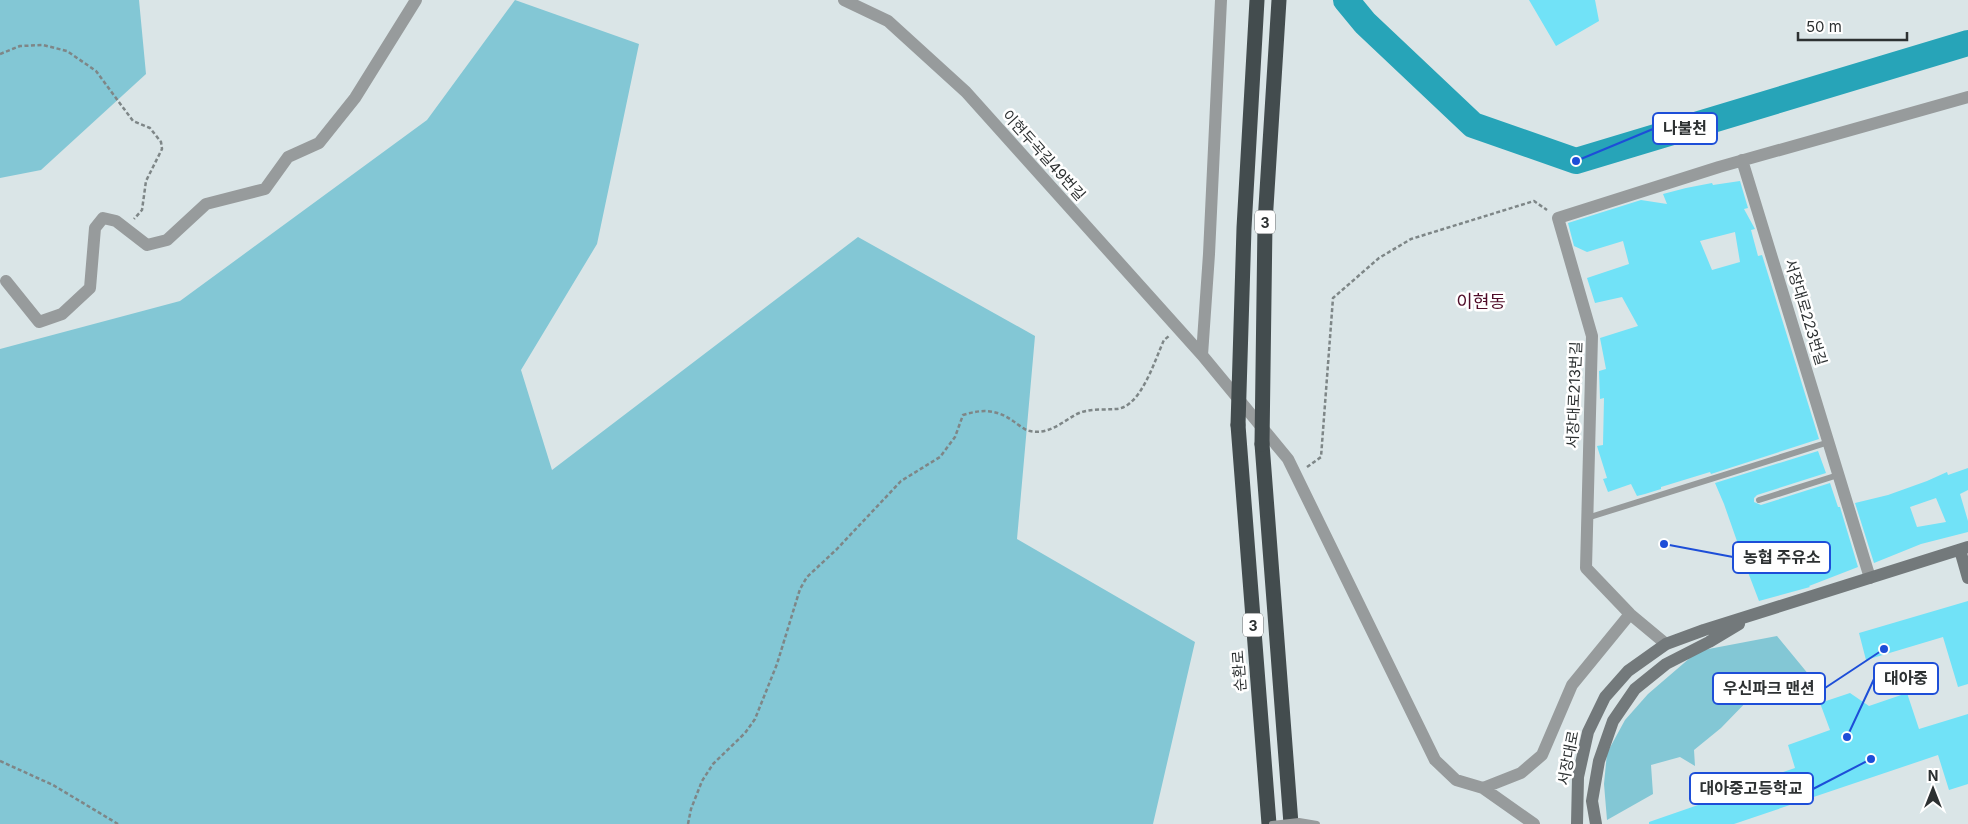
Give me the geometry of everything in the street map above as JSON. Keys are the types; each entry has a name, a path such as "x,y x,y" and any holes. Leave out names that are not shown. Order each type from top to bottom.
{"highway":[{"name":"순환로","path":"1258,0 1244,228 1238,425 1271,824"},
{"name":"3","path":"1279,0 1265,223 1262,444 1291,824"}],"street":[{"path":"6,281 39,322 62,314 90,288 96,228 103,218 116,220 147,245 167,240 206,204 265,189 288,158 319,142 355,98 416,0"},
{"name":"이현두곡길49번길","path":"844,0 888,20 966,92 1202,355 1288,459 1435,760 1456,780 1483,788 1534,824"},
{"path":"1202,355 1209,254 1220,0"},
{"path":"1558,218 1742,160 1968,97"},
{"name":"서장대로223번길","path":"1742,160 1870,578"},
{"name":"서장대로213번길","path":"1558,218 1592,336 1586,568 1630,614 1666,644"},
{"path":"1964,548 1968,578"},
{"name":"서장대로","path":"1577,824 1578,777 1588,732 1605,697 1628,670 1666,644 1964,548"},
{"path":"1483,788 1522,773 1542,755 1572,686 1630,614"},
{"name":"서장대로","path":"1596,824 1592,801 1599,761 1613,721 1635,689 1666,664 1709,642 1756,614"}],"lane":[{"path":"1587,518 1829,442"},
{"path":"1759,500 1838,475"},
{"path":"1271,824 1299,821 1317,824"}],"path":[{"path":"0,54 20,46 43,45 67,51 96,70 132,121 150,128 161,142 162,149 146,181 142,210 133,220 131,232"},
{"path":"1296,476 1321,456 1332,298 1378,258 1412,239 1534,201 1558,218"},
{"path":"688,824 691,809 702,781 713,764 745,733 755,719 777,664 800,589 807,577 837,549 901,481 940,456 955,437 963,415 977,410 992,411 1007,416 1028,431 1038,432 1057,427 1076,414 1086,411 1123,409 1138,398 1164,340 1179,329"},
{"path":"0,762 53,785 118,824"}],"shaded area":[{"path":"0,0 139,0 146,74 41,170 0,178"},
{"path":"515,0 639,44 597,244 521,370 552,470 858,237 1035,336 1017,539 1195,642 1153,824 0,824 0,349 180,301 427,120"},
{"path":"1777,636 1814,681 1754,694 1721,728 1694,750 1695,766 1680,757 1651,765 1653,794 1607,820 1604,784 1607,753 1625,720 1648,694 1698,651"}],"building":[{"path":"1529,0 1595,0 1599,21 1556,46"},
{"path":"1740,181 1748,208 1744,209 1755,229 1751,230 1758,256 1762,255 1763,258 1819,439 1711,474 1710,472 1661,487 1661,489 1645,494 1637,496 1631,484 1608,492 1603,479 1607,478 1597,446 1603,445 1604,398 1600,399 1599,371 1606,369 1600,338 1638,326 1622,297 1595,303 1587,278 1629,264 1623,241 1587,252 1574,246 1568,223 1641,200 1667,204 1663,194 1712,183 1713,185","holes":["1735,232 1740,262 1712,270 1700,241"]},
{"path":"1818,451 1826,473 1757,495 1754,498 1754,502 1761,505 1830,483 1838,507 1840,507 1858,567 1810,587 1759,601 1735,545 1738,544 1715,483"},
{"path":"1968,468 1968,490 1960,494 1968,521 1968,532 1921,544 1874,563 1855,503 1888,495 1947,472 1948,475","holes":["1936,498 1946,522 1917,527 1910,507"]},
{"path":"1968,601 1968,684 1958,687 1943,637 1866,660 1859,633"},
{"path":"1850,693 1869,706 1907,693 1919,729 1968,714 1968,784 1949,790 1938,755 1734,824 1649,824 1649,822 1701,804 1694,784 1720,775 1726,791 1795,768 1788,745 1830,730 1820,703"}],"waterway":[{"path":"1346,0 1365,23 1473,125 1576,161 1968,43"}],"place":[{"name":"나불천","path":"1576,161"},
{"name":"농협 주유소","path":"1664,544"},
{"name":"우신파크 맨션","path":"1884,649"},
{"name":"대아중","path":"1847,737"},
{"name":"대아중고등학교","path":"1871,759"}],"district":[{"name":"이현동","path":"1481,301"}]}
